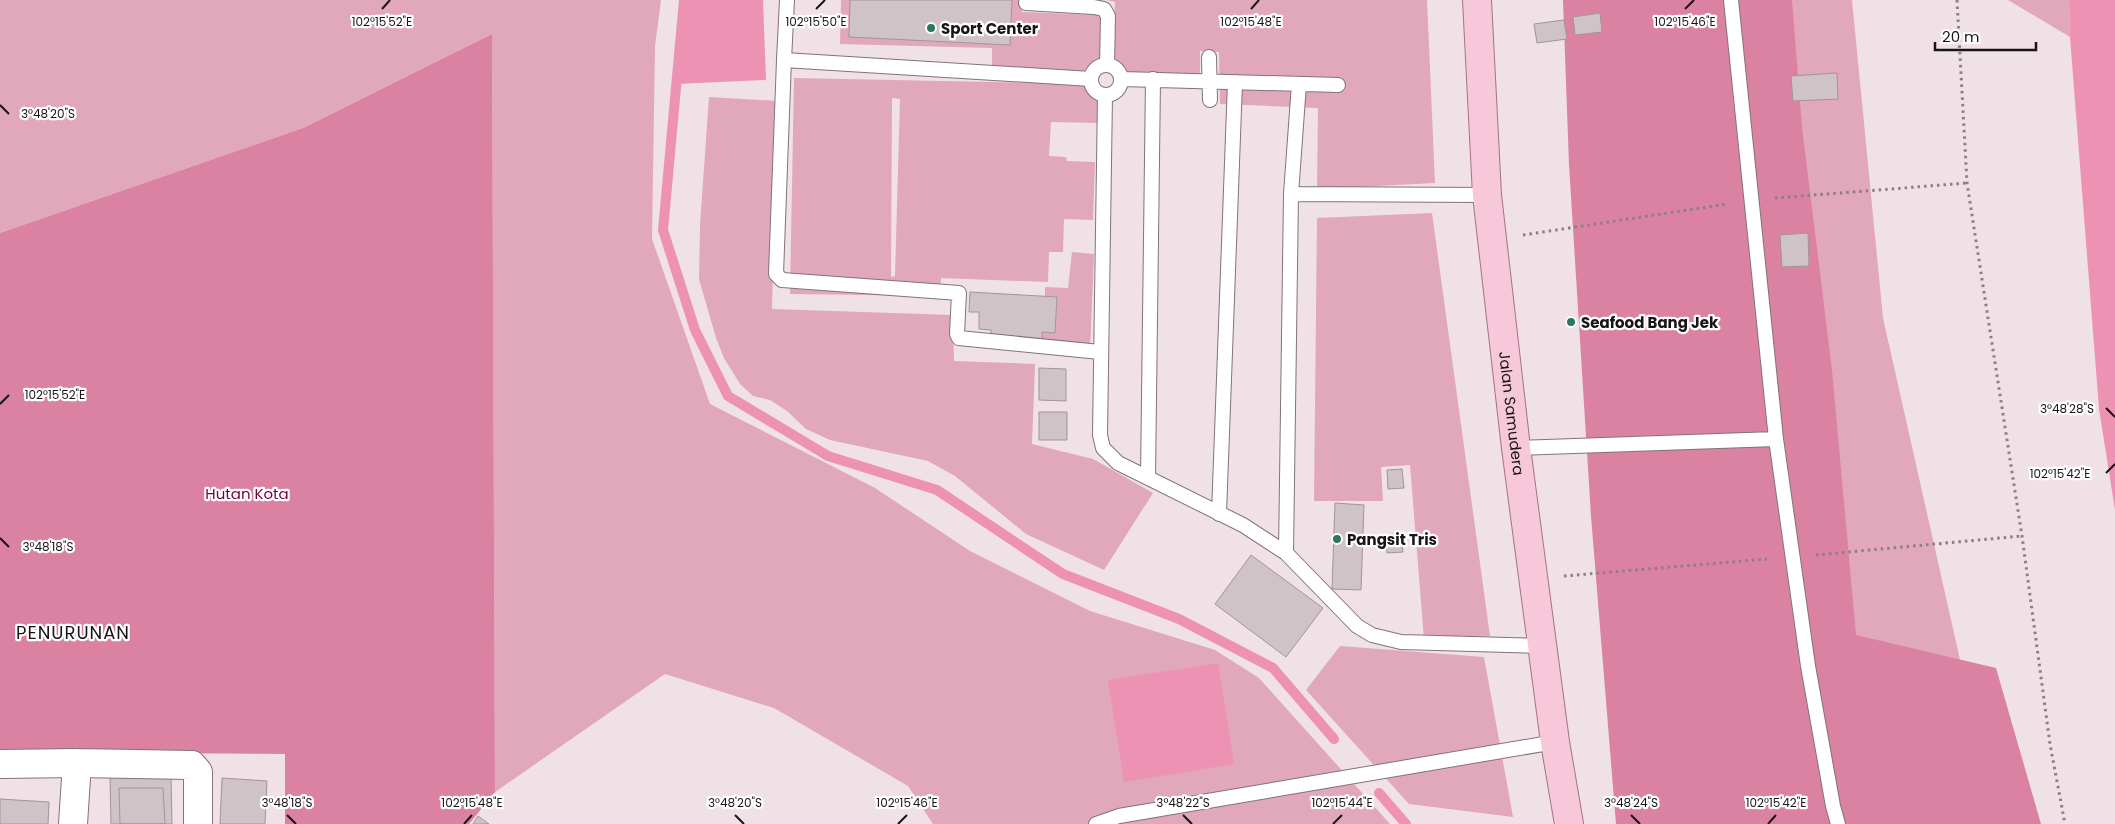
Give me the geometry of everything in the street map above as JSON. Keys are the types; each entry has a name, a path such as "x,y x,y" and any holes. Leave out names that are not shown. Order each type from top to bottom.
{"main road":[{"name":"Jalan Samudera","path":"1477,0 1487,195 1516,448 1544,646 1555,742 1570,824"}],"street":[{"path":"73,824 77,763"},
{"path":"0,764 192,765 198,772 198,824"}],"lane":[{"path":"787,0 776,274 779,278 782,280 959,293 957,334 959,338 1100,352"},
{"path":"1731,0 1776,439 1808,666 1833,806 1838,824"},
{"path":"1026,4 1094,3 1107,12 1107,65"},
{"path":"1209,57 1210,100"},
{"path":"784,60 1091,79"},
{"path":"1107,65 1114,67 1122,79 1120,87 1114,94 1105,95 1092,87 1091,79 1094,72 1100,66 1107,65"},
{"path":"1122,79 1338,85"},
{"path":"1148,478 1153,79"},
{"path":"1220,514 1235,82"},
{"path":"1286,553 1291,194 1299,84"},
{"path":"1105,95 1100,352 1100,435 1103,448 1118,463 1243,526 1286,553 1357,626 1372,636 1401,642 1544,646"},
{"path":"1291,194 1487,195"},
{"path":"1516,448 1776,439"},
{"path":"1096,824 1119,816 1555,742"}],"path":[{"path":"1957,0 1967,182 2022,536 2050,744 2065,824"}],"shaded area":[{"path":"0,0 661,0 655,46 652,239 710,404 875,488 970,551 1090,611 1215,650 1259,678 1390,824 933,824 908,786 774,708 665,674 495,792 492,34 303,128 0,233"},
{"path":"684,0 763,0 766,80 676,84"},
{"name":"Sport Center","path":"841,0 1022,0 1022,12 1100,15 1100,58 1088,66 1082,74 992,69 992,48 840,44"},
{"path":"1107,0 1427,0 1435,183 1317,189 1318,108 1220,104 1219,52 1200,51 1200,73 1127,73 1124,67 1112,58 1115,2"},
{"path":"1569,0 1852,0 1883,318 1972,713 1629,824"},
{"path":"2008,0 2069,0 2070,37"},
{"path":"2069,0 2115,0 2115,510 2099,409 2070,37"},
{"path":"794,78 1086,84 1092,94 1099,99 1097,123 1051,122 1049,156 1066,157 1067,161 1095,162 1093,220 1064,219 1063,252 1049,252 1048,282 941,278 940,296 790,294","holes":["892,98 900,99 895,276 891,277"]},
{"path":"709,97 777,101 772,309 953,315 954,361 1035,364 1032,444 1093,459 1153,493 1104,570 1026,534 955,476 928,461 830,440 806,429 787,411 770,400 753,396 740,384 724,358 716,338 699,279 700,225"},
{"path":"1432,213 1490,636 1424,639 1410,465 1381,467 1383,501 1314,501 1317,218"},
{"path":"1072,252 1094,254 1090,352 1042,344 1042,332 1055,332 1057,297 1045,296 1045,287 1068,288"},
{"path":"1340,646 1484,657 1513,817 1409,804 1306,690"},
{"path":"1218,663 1234,764 1124,782 1108,680"}],"green space":[{"path":"1563,0 1792,0 1802,127 1832,370 1856,635 1996,668 2041,824 1616,824 1591,516 1569,165"},
{"name":"Hutan Kota","path":"492,34 495,792 469,824 285,824 285,754 0,752 0,233 303,128"}],"building":[{"name":"Sport Center","path":"850,0 1012,0 1010,45 849,37"},
{"path":"1600,13 1602,32 1575,35 1573,17"},
{"path":"1564,20 1567,39 1537,43 1534,24"},
{"path":"1837,73 1838,99 1793,101 1791,76"},
{"path":"1808,233 1809,266 1782,267 1780,235"},
{"path":"970,292 1057,297 1055,333 1042,332 1042,344 991,341 991,330 979,329 979,312 969,312"},
{"path":"1039,368 1066,369 1066,401 1039,400"},
{"path":"1039,412 1067,412 1067,440 1039,440"},
{"path":"1402,469 1404,488 1388,489 1387,470"},
{"path":"1335,503 1364,505 1361,590 1332,589"},
{"path":"1401,533 1403,552 1387,553 1385,535"},
{"path":"1251,555 1323,608 1286,657 1215,604"},
{"path":"171,776 172,824 111,824 110,777"},
{"path":"222,778 267,781 265,824 220,824"},
{"path":"119,788 163,788 165,824 120,824"},
{"path":"0,799 49,802 48,824 0,824"},
{"path":"478,816 489,824 473,824"}],"waterway":[{"path":"684,0 663,230 695,330 728,396 828,456 937,490 1063,574 1179,619 1273,668 1334,739"},
{"path":"1379,793 1406,824"}],"place":[{"name":"Sport Center","path":"931,28"},
{"name":"Seafood Bang Jek","path":"1571,322"},
{"name":"Pangsit Tris","path":"1337,539"}],"district":[{"name":"PENURUNAN","path":"73,632"}]}
